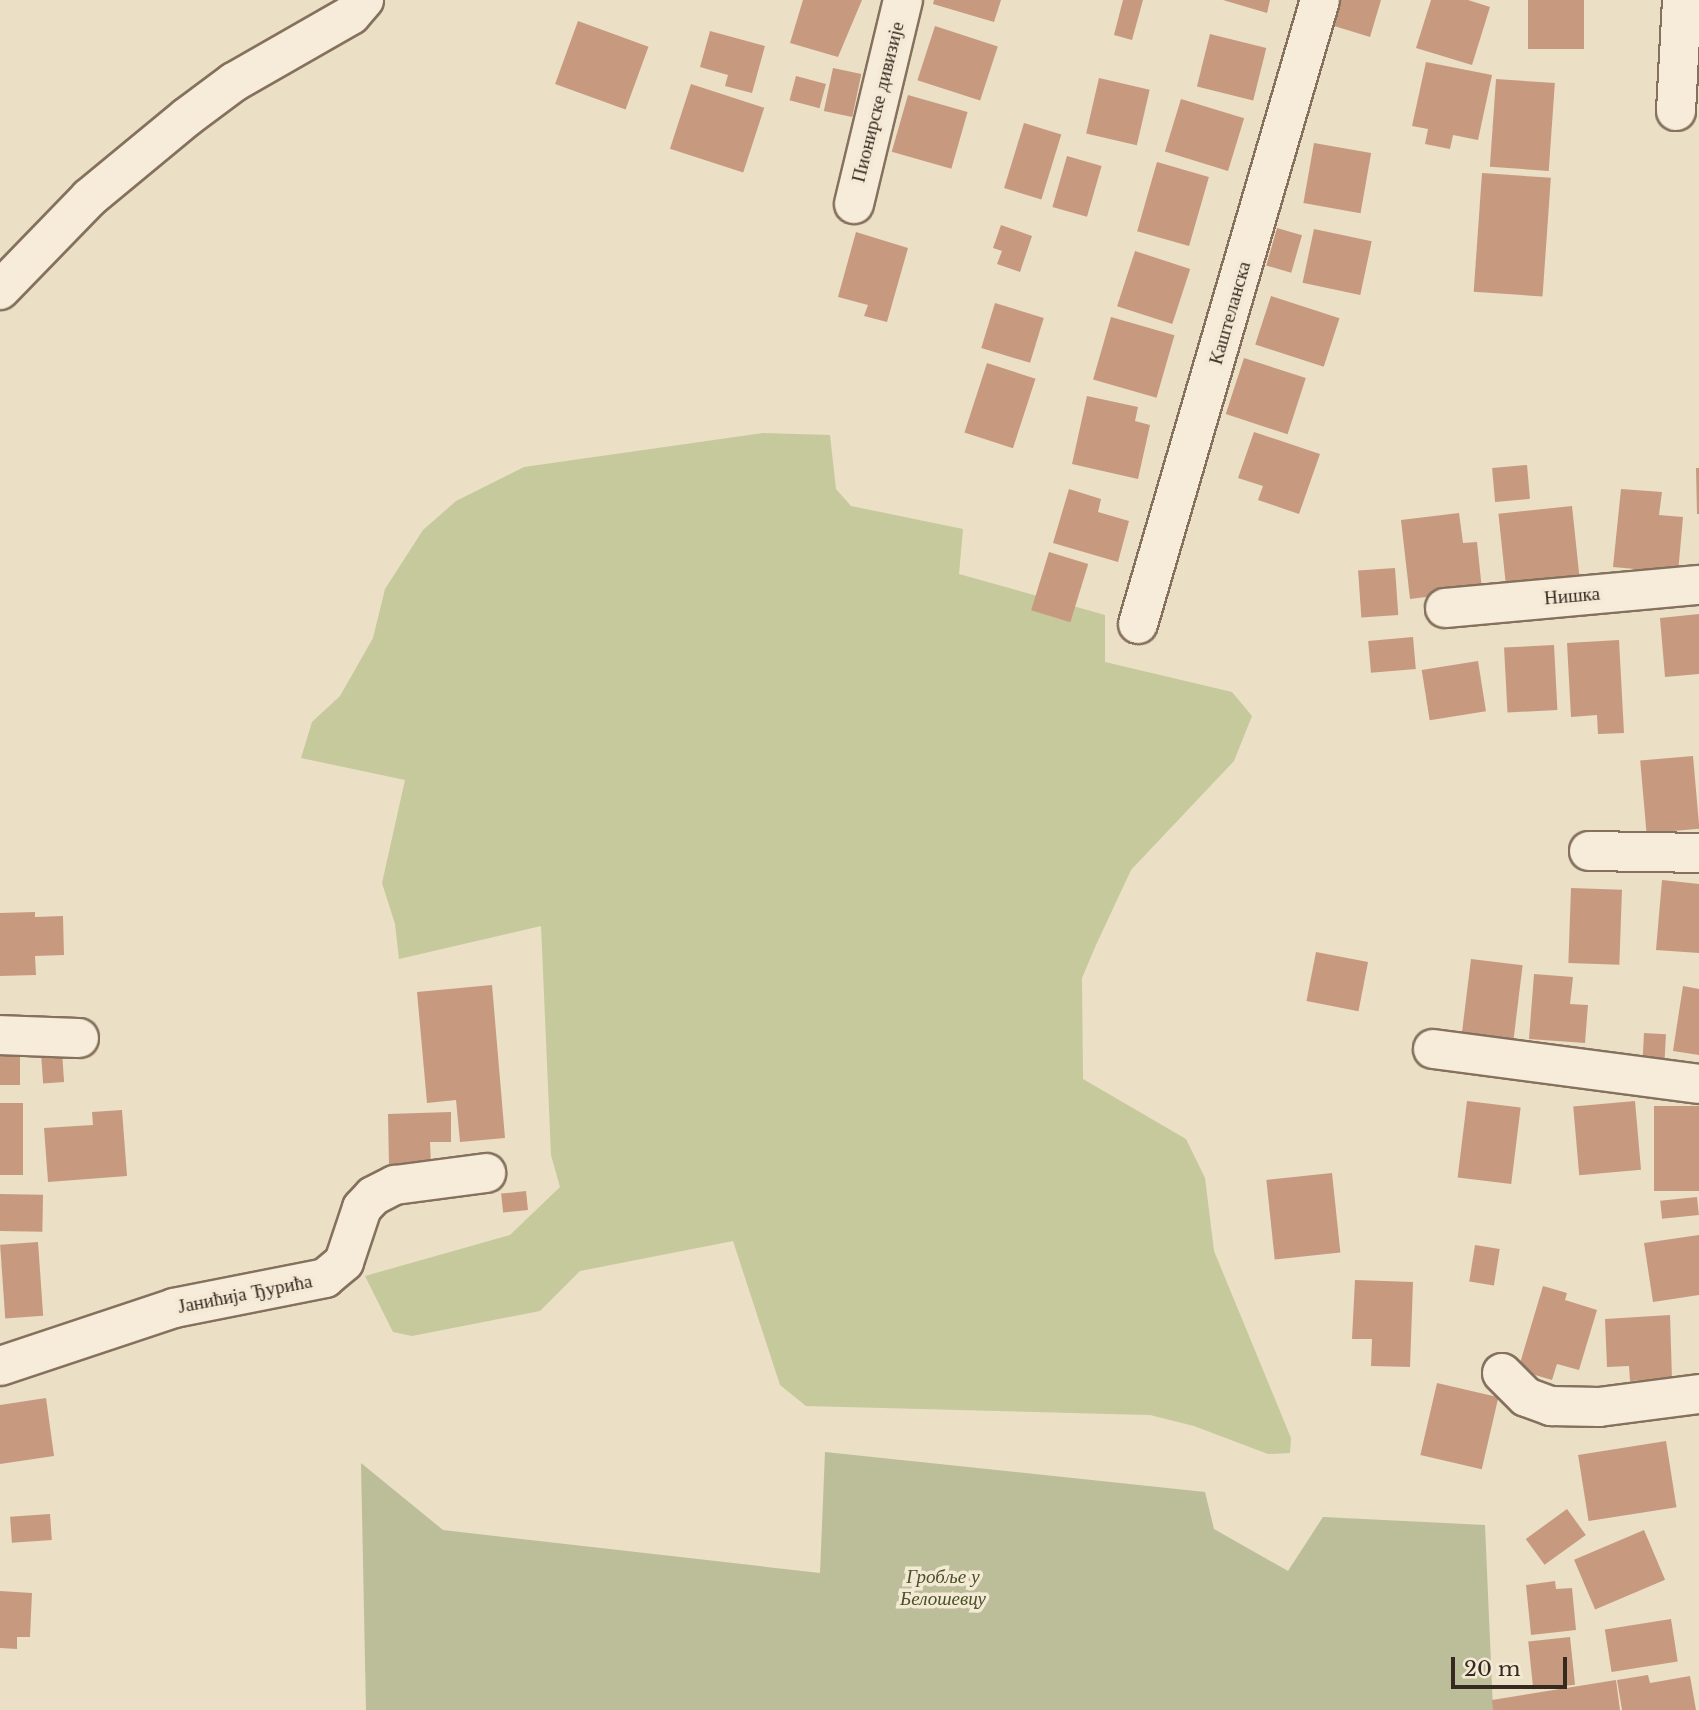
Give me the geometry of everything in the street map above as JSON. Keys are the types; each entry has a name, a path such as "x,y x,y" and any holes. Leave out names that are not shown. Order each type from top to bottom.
{"street":[{"path":"0,290 89,198 187,117 234,82 351,15 364,0"},
{"name":"Пионирске дивизије","path":"853,204 904,0"},
{"name":"Каштеланска","path":"1138,624 1320,0"},
{"path":"1676,111 1682,0"},
{"name":"Нишка","path":"1445,608 1699,585"},
{"path":"1589,851 1699,853"},
{"path":"0,1035 79,1038"},
{"path":"1433,1049 1699,1084"},
{"name":"Јанићија Ђурића","path":"0,1366 135,1318 325,1278 344,1262 362,1208 373,1196 396,1185 486,1173"},
{"path":"1502,1373 1526,1397 1551,1406 1599,1407 1699,1394"}],"green space":[{"path":"763,433 830,435 836,489 851,506 963,529 959,574 1105,615 1105,662 1232,692 1252,716 1234,761 1131,870 1096,945 1082,978 1083,1079 1186,1139 1205,1178 1214,1251 1291,1438 1290,1453 1268,1454 1194,1426 1150,1415 806,1406 780,1385 733,1241 580,1271 540,1311 412,1336 393,1332 365,1276 510,1235 560,1187 551,1155 541,926 399,959 395,924 382,883 405,780 301,758 312,722 340,696 373,638 385,589 423,530 456,501 524,467"},
{"name":"Гробље у Белошевцу","path":"825,1452 1205,1492 1214,1529 1288,1571 1323,1517 1485,1525 1493,1710 366,1710 361,1463 443,1530 820,1573"}],"building":[{"path":"803,0 862,0 838,57 790,43"},
{"path":"934,0 1001,0 994,22 933,4"},
{"path":"1123,0 1143,0 1132,40 1114,35"},
{"path":"1223,0 1270,0 1267,13"},
{"path":"1339,0 1381,0 1370,37 1331,25"},
{"path":"1431,0 1468,0 1490,7 1472,65 1416,48"},
{"path":"1528,0 1584,0 1584,49 1528,49"},
{"path":"578,21 648,47 626,110 555,84"},
{"path":"935,26 998,46 980,101 917,80"},
{"path":"710,31 765,46 752,93 725,86 728,75 700,67"},
{"path":"1210,34 1266,48 1253,100 1197,86"},
{"path":"1426,62 1492,75 1478,140 1453,135 1450,149 1425,144 1428,129 1412,126"},
{"path":"833,68 861,74 852,117 824,111"},
{"path":"796,76 826,84 819,108 790,100"},
{"path":"1099,78 1150,90 1137,145 1086,134"},
{"path":"1496,79 1555,83 1549,171 1490,167"},
{"path":"691,84 764,108 743,172 670,149"},
{"path":"908,95 968,112 951,169 892,152"},
{"path":"1181,99 1244,118 1228,171 1165,152"},
{"path":"1024,123 1061,134 1041,199 1004,188"},
{"path":"1314,143 1371,153 1361,213 1303,203"},
{"path":"1067,156 1102,166 1087,217 1052,207"},
{"path":"1157,162 1209,177 1189,246 1137,231"},
{"path":"1482,173 1551,178 1543,297 1474,292"},
{"path":"1001,225 1032,236 1020,272 997,264 1002,251 993,248"},
{"path":"1277,228 1302,235 1291,273 1266,265"},
{"path":"1314,229 1372,241 1360,295 1303,283"},
{"path":"856,232 908,248 887,322 864,316 868,305 838,297"},
{"path":"1135,251 1190,269 1172,324 1117,306"},
{"path":"1271,296 1339,318 1324,367 1255,345"},
{"path":"995,303 1044,318 1030,363 981,348"},
{"path":"1111,317 1174,335 1157,398 1093,379"},
{"path":"1244,358 1306,378 1288,434 1226,414"},
{"path":"987,363 1036,379 1013,448 964,432"},
{"path":"1087,396 1138,407 1135,421 1150,425 1138,479 1072,464"},
{"path":"1254,432 1320,454 1299,514 1258,500 1263,486 1238,478"},
{"path":"1527,465 1530,499 1495,502 1492,468"},
{"path":"1696,468 1699,468 1699,514 1697,514"},
{"path":"1069,489 1101,499 1098,512 1129,521 1118,562 1053,543"},
{"path":"1621,489 1662,492 1659,515 1683,517 1678,573 1613,567"},
{"path":"1572,506 1579,575 1506,582 1498,514"},
{"path":"1459,513 1463,543 1477,542 1482,590 1410,599 1401,520"},
{"path":"1049,552 1088,564 1070,622 1031,610"},
{"path":"1395,568 1398,615 1361,617 1358,571"},
{"path":"1699,614 1699,674 1665,677 1660,618"},
{"path":"1413,637 1416,669 1371,673 1368,641"},
{"path":"1619,640 1624,733 1598,734 1597,715 1571,717 1567,643"},
{"path":"1554,645 1557,710 1507,713 1504,648"},
{"path":"1478,661 1486,711 1430,720 1422,670"},
{"path":"1693,756 1699,829 1647,833 1640,761"},
{"path":"1662,880 1699,884 1699,953 1656,950"},
{"path":"1571,888 1622,890 1619,965 1568,963"},
{"path":"35,912 35,917 63,916 64,955 35,956 36,975 0,976 0,913"},
{"path":"1316,952 1368,962 1358,1011 1306,1001"},
{"path":"1471,959 1523,965 1513,1040 1462,1033"},
{"path":"1534,974 1573,977 1570,1004 1588,1005 1585,1043 1529,1039"},
{"path":"492,985 505,1138 460,1142 456,1100 427,1103 417,992"},
{"path":"1683,986 1699,989 1699,1055 1673,1051"},
{"path":"1644,1033 1666,1034 1665,1060 1643,1059"},
{"path":"0,1052 20,1052 20,1085 0,1085"},
{"path":"62,1052 64,1082 43,1083 41,1053"},
{"path":"1467,1101 1521,1108 1511,1184 1458,1177"},
{"path":"1635,1101 1641,1170 1579,1175 1573,1106"},
{"path":"0,1103 23,1103 23,1175 0,1175"},
{"path":"1654,1106 1699,1106 1699,1191 1654,1191"},
{"path":"122,1110 127,1176 48,1182 44,1128 93,1125 92,1112"},
{"path":"451,1112 451,1142 430,1142 431,1165 389,1166 388,1114"},
{"path":"1332,1173 1340,1253 1275,1259 1266,1180"},
{"path":"526,1191 528,1210 503,1213 501,1194"},
{"path":"0,1194 43,1195 42,1232 0,1231"},
{"path":"1697,1197 1699,1215 1662,1219 1660,1201"},
{"path":"1699,1235 1699,1295 1653,1302 1644,1243"},
{"path":"38,1242 43,1316 5,1318 0,1245"},
{"path":"1475,1245 1500,1249 1494,1285 1469,1282"},
{"path":"1355,1280 1413,1282 1410,1367 1371,1366 1372,1339 1352,1339"},
{"path":"1543,1286 1567,1293 1565,1300 1597,1310 1579,1370 1557,1364 1552,1380 1518,1370"},
{"path":"1670,1315 1672,1379 1630,1381 1629,1366 1607,1367 1605,1319"},
{"path":"1437,1383 1498,1397 1482,1469 1420,1455"},
{"path":"46,1398 54,1456 0,1464 0,1405"},
{"path":"1666,1441 1676,1507 1589,1521 1578,1455"},
{"path":"1567,1509 1586,1535 1545,1565 1526,1539"},
{"path":"50,1514 52,1540 12,1543 10,1517"},
{"path":"1644,1530 1665,1580 1595,1609 1574,1560"},
{"path":"1555,1581 1556,1589 1572,1588 1576,1630 1531,1635 1526,1585"},
{"path":"0,1591 32,1593 30,1637 17,1637 17,1649 0,1648"},
{"path":"1671,1619 1678,1661 1612,1672 1605,1629"},
{"path":"1570,1637 1575,1685 1533,1689 1528,1641"},
{"path":"1648,1675 1650,1683 1690,1676 1696,1710 1622,1710 1617,1680"},
{"path":"1616,1680 1620,1710 1493,1710 1492,1700"}]}
